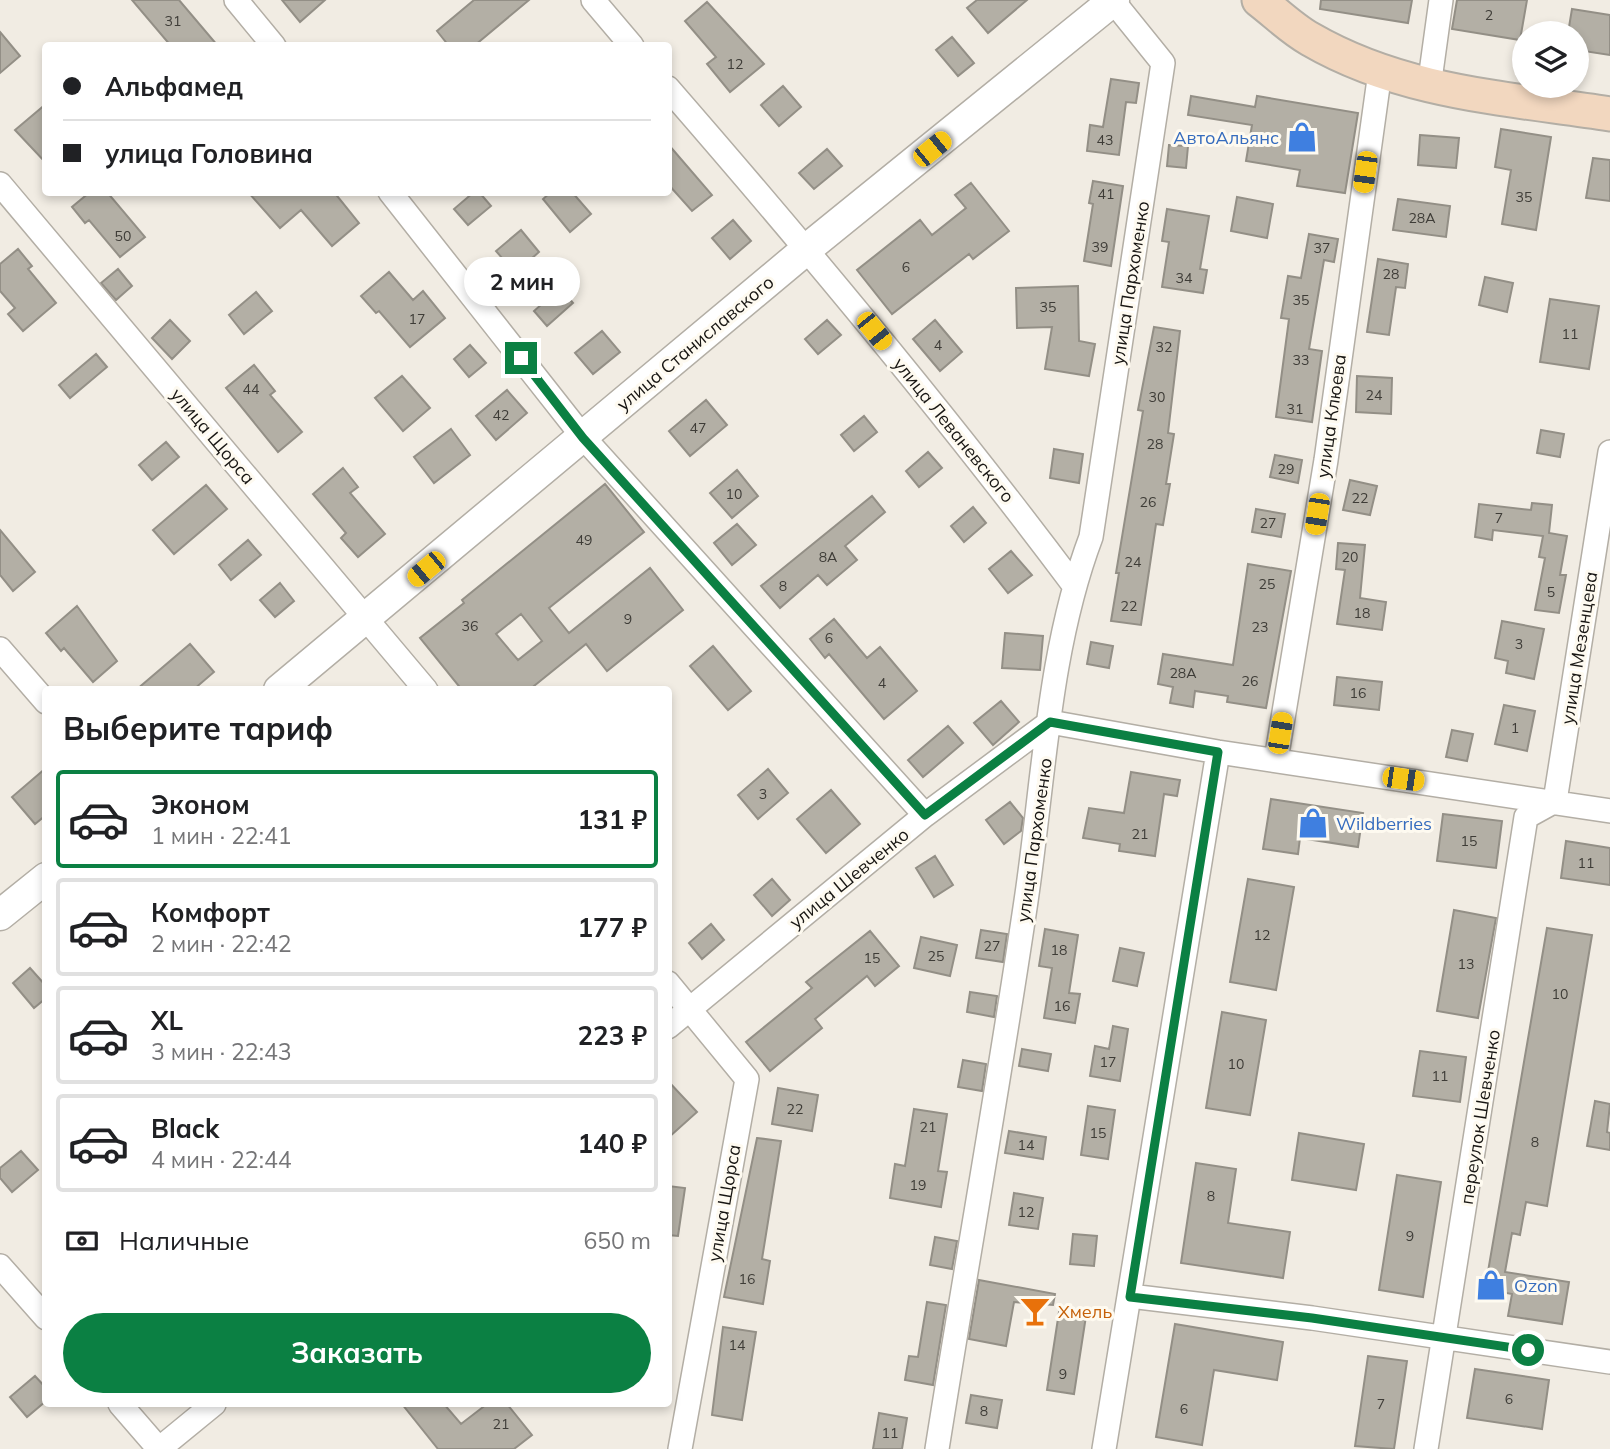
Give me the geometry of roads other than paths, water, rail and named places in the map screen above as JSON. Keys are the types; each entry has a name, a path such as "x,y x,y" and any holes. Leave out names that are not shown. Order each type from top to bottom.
{"main road":[{"path":"1259,0 1309,38 1380,72 1429,88 1610,114"}],"street":[{"path":"236,0 271,42"},
{"path":"593,0 629,42"},
{"path":"1429,88 1440,0"},
{"name":"улица Станиславского","path":"284,686 807,248 1114,1"},
{"name":"улица Пархоменко","path":"937,1449 1026,901 1050,722 1073,584 1091,537 1163,63 1114,1"},
{"name":"улица Клюева","path":"1276,760 1326,460 1380,72"},
{"name":"улица Леваневского","path":"672,93 807,248 1007,496 1073,584"},
{"name":"улица Щорса","path":"0,184 423,686"},
{"path":"393,196 583,438 925,815"},
{"name":"улица Мезенцева","path":"1555,802 1610,452"},
{"path":"0,649 42,697"},
{"path":"1050,722 1218,752 1610,811"},
{"name":"улица Шевченко","path":"672,1024 925,815 1050,722"},
{"path":"1104,1449 1218,752"},
{"name":"переулок Шевченко","path":"1426,1449 1446,1338 1526,817 1555,802"},
{"path":"0,915 42,881"},
{"name":"улица Щорса","path":"672,988 747,1079 680,1449"},
{"path":"0,1266 42,1313"},
{"path":"1130,1297 1312,1318 1610,1362"},
{"path":"123,1407 159,1449 210,1407"}],"place":[{"name":"АвтоАльянс","path":"1302,137"},
{"name":"Wildberries","path":"1313,823"},
{"name":"Ozon","path":"1491,1285"},
{"name":"Хмель","path":"1035,1311"}]}
